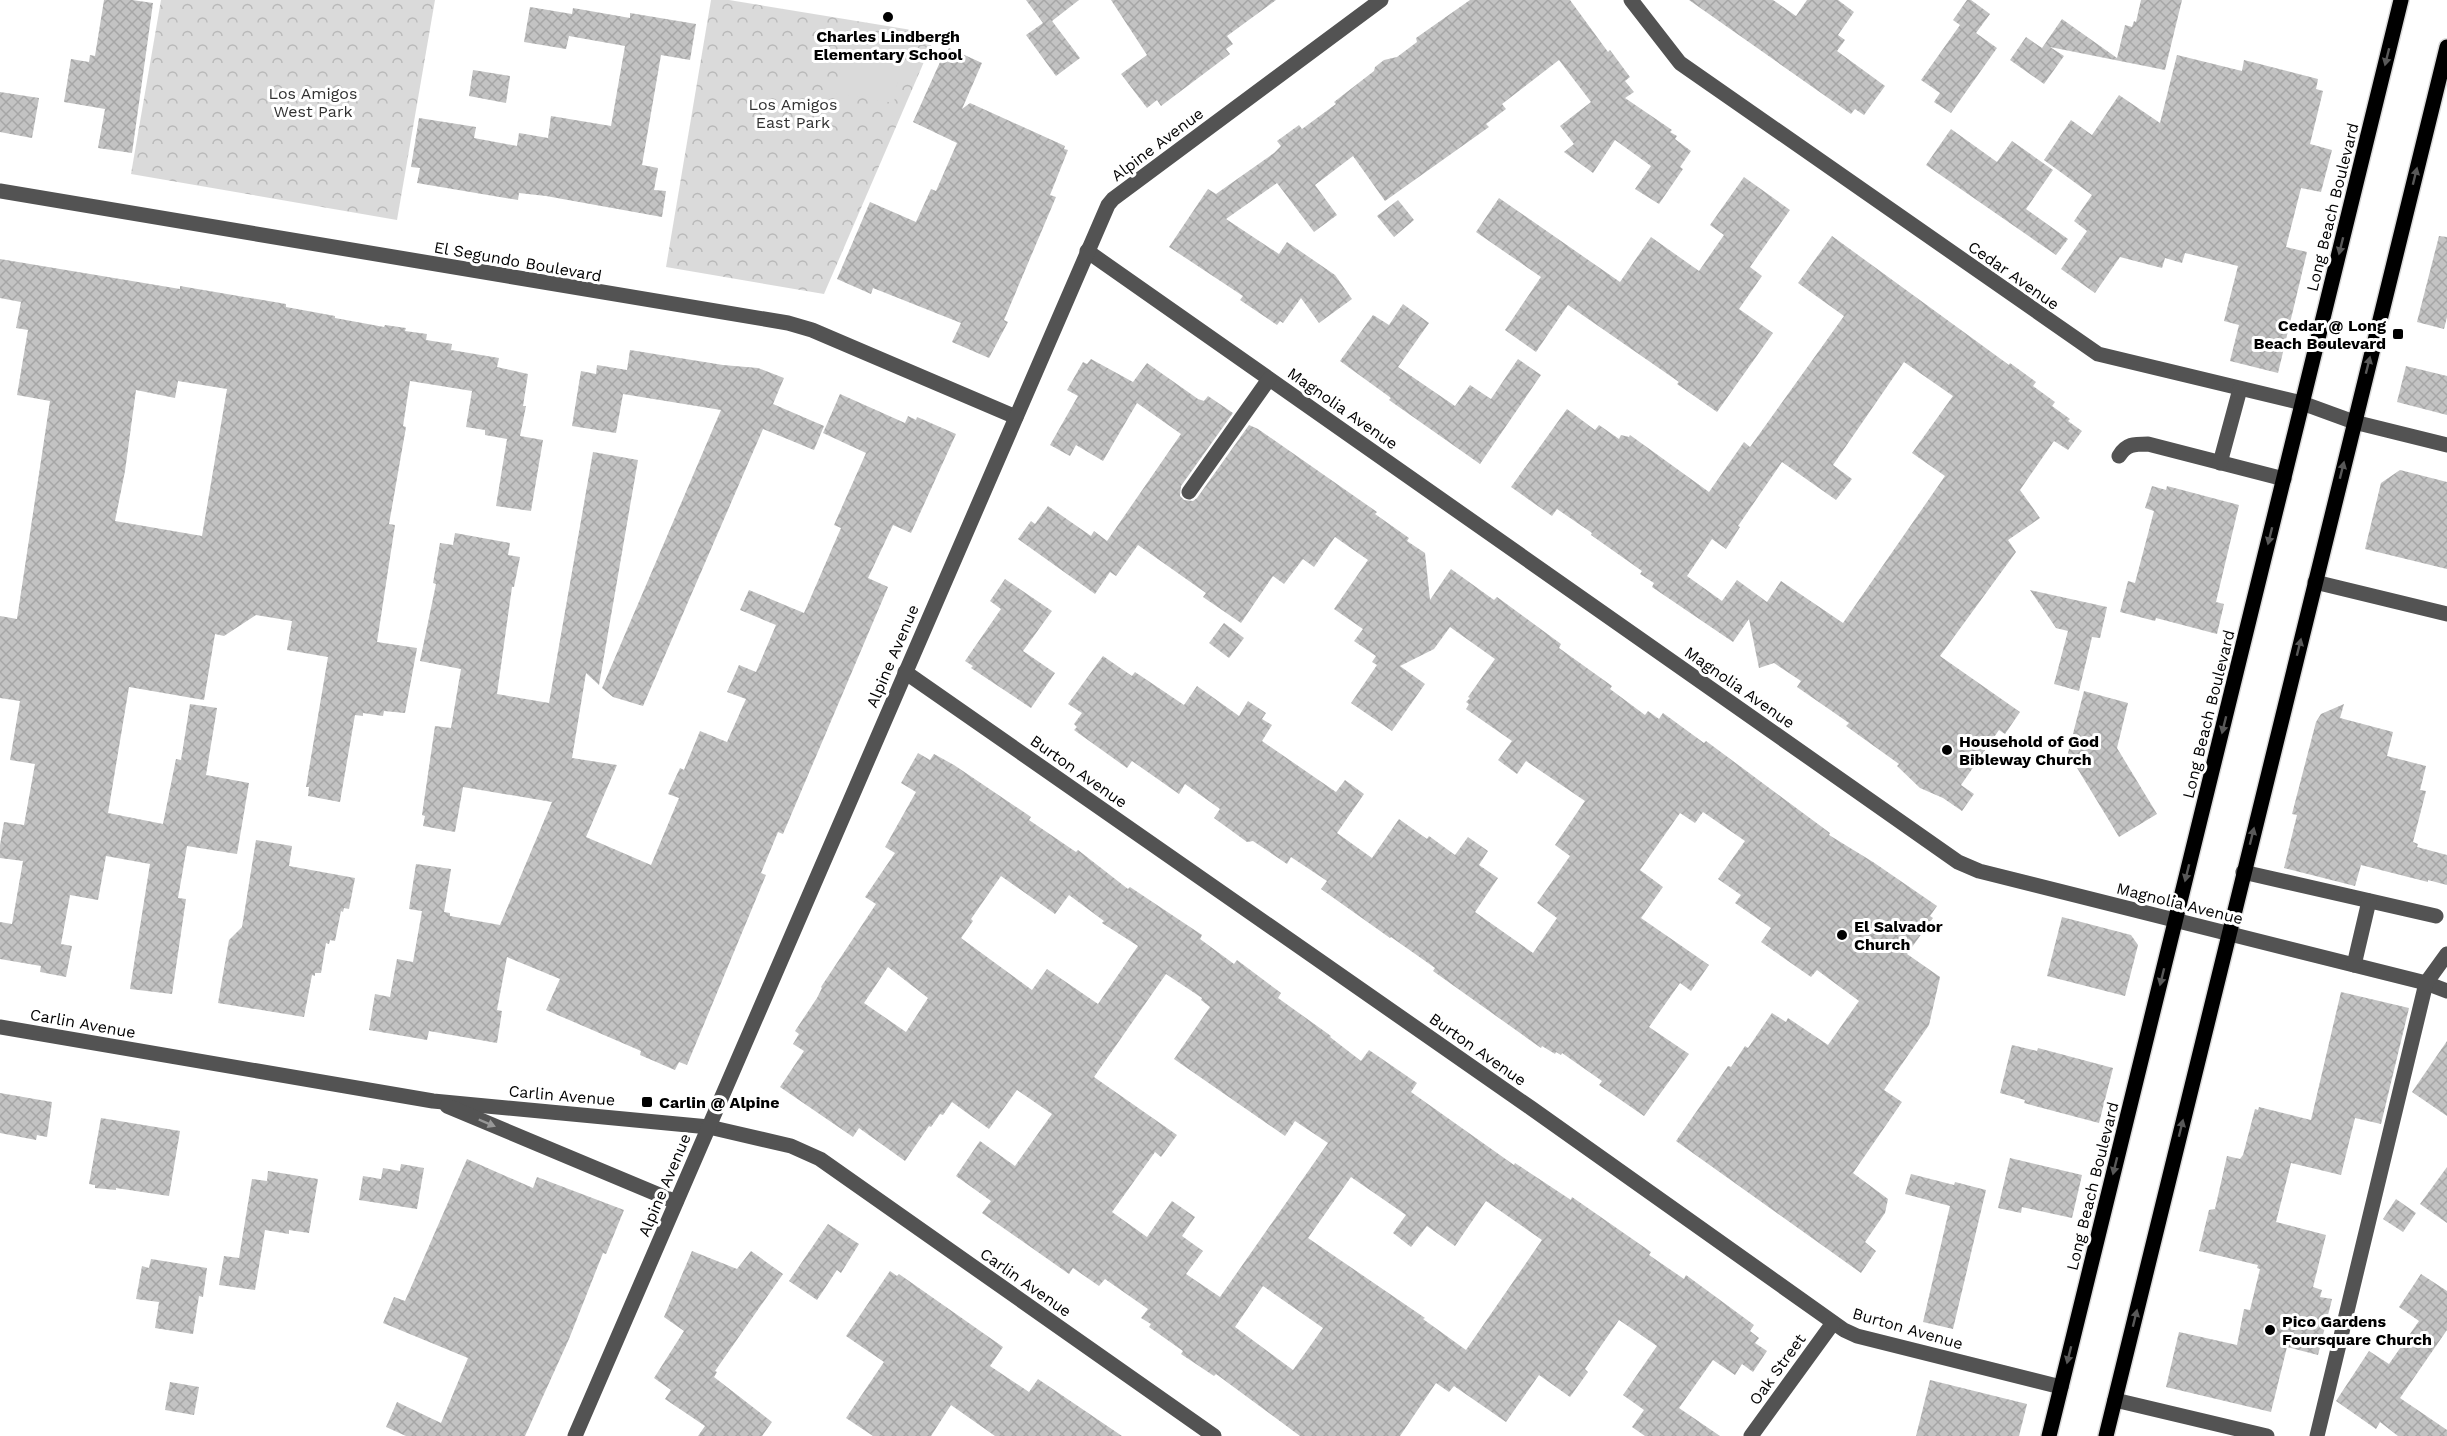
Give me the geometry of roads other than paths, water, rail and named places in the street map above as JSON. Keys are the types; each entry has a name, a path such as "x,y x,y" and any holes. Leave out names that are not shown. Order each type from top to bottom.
{"main road":[{"name":"Long Beach Boulevard","path":"2049,1436 2401,0"},
{"path":"2106,1436 2447,46"}],"street":[{"name":"Alpine Avenue","path":"576,1436 1087,251 1113,200 1381,0"},
{"name":"Cedar Avenue","path":"1631,0 1680,63 2080,343 2104,357 2302,403 2354,422 2447,445"},
{"name":"El Segundo Boulevard","path":"0,191 788,322 1016,417"},
{"name":"Magnolia Avenue","path":"1087,251 1958,862 1979,871 2426,983 2447,991"},
{"path":"1189,492 1269,379"},
{"path":"2220,463 2240,388"},
{"path":"2119,456 2123,450 2133,444 2148,444 2284,479"},
{"path":"2315,582 2447,614"},
{"name":"Burton Avenue","path":"905,672 1512,1095 1833,1323 1857,1336 2061,1387"},
{"path":"2243,872 2436,916"},
{"path":"2354,965 2369,901"},
{"path":"2317,1436 2426,983 2447,954"},
{"name":"Carlin Avenue","path":"0,1027 433,1101 709,1127 791,1146 820,1159 1214,1436"},
{"path":"433,1101 676,1202"},
{"name":"Oak Street","path":"1751,1436 1833,1323"},
{"path":"2115,1400 2267,1436"}],"place":[{"name":"Charles Lindbergh Elementary School","path":"888,17"},
{"name":"Cedar @ Long Beach Boulevard","path":"2398,334"},
{"name":"Household of God Bibleway Church","path":"1947,750"},
{"name":"El Salvador Church","path":"1842,935"},
{"name":"Carlin @ Alpine","path":"647,1102"},
{"name":"Pico Gardens Foursquare Church","path":"2270,1330"}],"park label":[{"name":"Los Amigos West Park","path":"313,102"},
{"name":"Los Amigos East Park","path":"793,113"}]}
